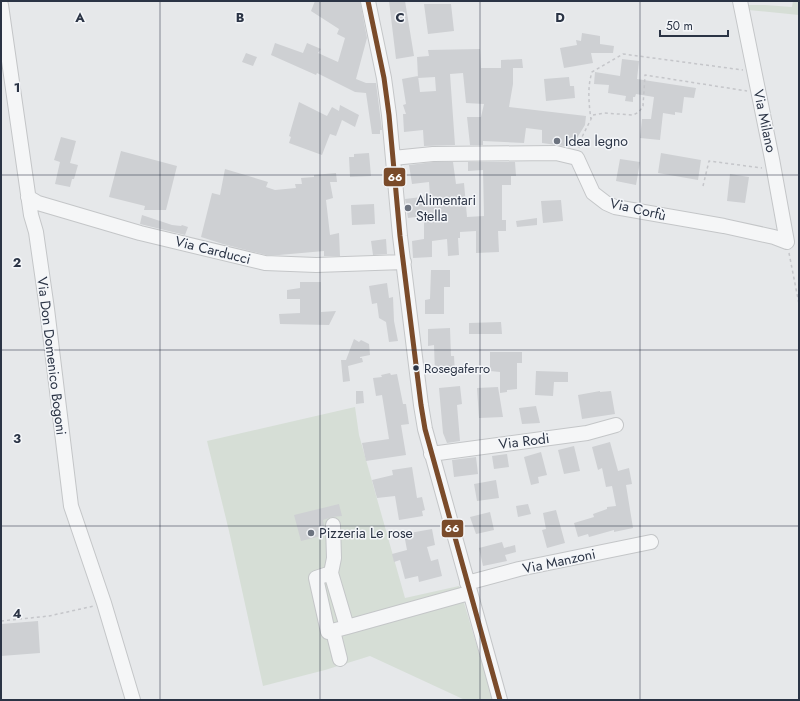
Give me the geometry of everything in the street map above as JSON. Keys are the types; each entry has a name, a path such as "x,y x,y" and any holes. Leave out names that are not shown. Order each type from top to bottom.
{"street":[{"path":"368,1 384,78 389,115 404,262 421,405 431,454 500,700"},
{"name":"Via Milano","path":"740,1 787,242"},
{"name":"Via Don Domenico Bogoni","path":"1,5 28,197 36,232 47,309 71,506 104,603 133,700"},
{"path":"393,158 433,154 556,153 577,158"},
{"name":"Via Corfù","path":"577,158 593,193 610,205 724,226 774,237 787,242"},
{"name":"Via Carducci","path":"28,197 38,204 140,233 265,263 316,265 404,262"},
{"name":"Via Rodi","path":"431,454 587,433 616,425"},
{"path":"333,525 334,558 331,573 340,629 340,660"},
{"name":"Via Manzoni","path":"340,629 468,588 519,569 651,542"},
{"path":"331,573 316,578 328,632 340,629"}],"path":[{"path":"591,121 588,104 589,80 592,72 623,54 755,72"},
{"path":"577,158 582,137 593,115 604,113 633,115 639,112 643,106 645,75 759,93"},
{"path":"703,186 709,161 774,170"},
{"path":"787,242 799,304"},
{"path":"1,621 49,616 104,603"}],"shaded area":[{"path":"793,1 799,1 799,15 748,10 747,5 792,7"},
{"path":"355,407 359,435 405,598 459,586 493,700 465,700 370,656 325,670 263,686 229,531 207,441"}],"building":[{"path":"315,1 360,1 367,38 356,79 366,83 376,83 382,130 380,130 380,134 372,134 366,93 355,92 317,73 316,75 271,55 275,43 303,53 307,43 321,49 318,53 338,62 345,38 337,34 339,29 311,11"},
{"path":"389,1 405,1 414,56 396,59"},
{"path":"424,4 451,4 454,31 428,34"},
{"path":"582,33 600,36 600,44 614,46 613,53 591,53 593,63 564,68 560,48 577,45 576,40 581,41"},
{"path":"480,49 481,68 501,68 501,60 522,59 523,68 513,68 513,84 509,107 586,116 585,125 577,138 573,136 571,147 542,143 542,130 526,128 524,143 483,141 483,145 470,145 467,117 481,117 484,104 466,103 463,73 450,74 455,145 424,146 423,130 404,132 403,114 406,114 403,105 406,104 402,79 418,76 417,57 429,56 428,50","holes":["435,77 436,91 420,92 418,78"]},
{"path":"246,53 257,57 253,66 242,62"},
{"path":"622,59 639,61 637,79 696,88 694,98 684,97 682,113 675,112 675,115 663,113 660,140 640,138 642,119 651,119 654,97 636,94 635,97 633,97 633,102 625,101 626,96 608,93 609,85 594,84 595,72 620,76"},
{"path":"569,77 570,86 574,86 575,98 546,101 544,79"},
{"path":"299,102 327,116 332,107 339,111 340,105 359,115 355,127 342,120 336,136 330,134 322,155 289,143 291,137 289,136"},
{"path":"61,137 76,141 70,163 78,165 70,187 55,184 60,162 54,160"},
{"path":"121,151 177,166 166,210 144,210 145,206 109,197"},
{"path":"369,153 371,176 350,177 349,157 354,157 354,154"},
{"path":"661,153 701,160 698,180 658,173"},
{"path":"620,159 640,162 636,185 616,181"},
{"path":"433,162 453,162 456,184 464,183 467,217 484,216 483,170 468,171 468,162 515,162 516,176 511,176 511,185 502,185 502,220 506,220 506,231 498,231 499,252 476,253 476,231 460,232 460,238 458,238 459,255 448,256 447,239 432,241 432,257 413,258 412,241 424,239 424,216 408,218 405,199 430,196 429,182 412,184 409,165"},
{"path":"225,169 268,182 266,187 275,190 296,188 295,184 302,184 301,178 336,173 337,182 330,182 333,198 326,200 330,235 339,233 340,256 324,256 324,251 266,255 201,237 212,193 220,195"},
{"path":"730,174 749,177 745,203 727,201"},
{"path":"561,200 563,221 543,223 541,201"},
{"path":"374,204 375,224 352,225 351,205"},
{"path":"142,215 172,225 182,225 188,227 185,235 140,224"},
{"path":"537,218 537,225 517,227 516,221"},
{"path":"386,239 387,254 373,255 371,241"},
{"path":"431,270 450,270 450,287 444,287 444,314 425,314 425,300 430,299"},
{"path":"300,282 321,282 321,312 336,311 329,325 280,324 279,314 300,313 300,299 287,299 287,290 300,288"},
{"path":"387,283 389,298 393,297 394,321 398,341 389,342 386,322 379,318 377,303 372,304 369,286"},
{"path":"501,322 502,334 469,334 469,323"},
{"path":"450,328 451,356 454,356 455,373 435,374 434,345 428,346 428,329"},
{"path":"354,339 359,342 361,340 369,344 370,355 360,357 362,358 363,362 348,366 350,381 343,382 341,360 346,360"},
{"path":"490,352 522,352 522,363 517,363 517,389 507,390 507,392 500,393 500,372 490,371"},
{"path":"536,371 568,372 568,382 554,382 553,396 535,395"},
{"path":"390,373 391,375 397,374 403,404 406,404 409,424 401,425 406,455 366,461 362,443 389,439 382,395 376,396 373,378 382,377 381,375"},
{"path":"460,386 462,404 457,405 460,441 447,443 443,433 439,388"},
{"path":"498,387 503,417 479,418 477,388"},
{"path":"356,391 363,391 364,403 356,404"},
{"path":"600,391 611,391 615,414 582,419 578,395"},
{"path":"536,406 540,423 522,424 519,408"},
{"path":"610,442 618,471 629,468 632,484 626,485 633,528 614,532 614,530 589,537 588,534 578,537 574,523 594,517 593,514 607,509 607,507 616,506 612,486 606,487 602,468 598,470 592,447"},
{"path":"574,446 580,471 564,474 558,450"},
{"path":"541,452 547,475 538,477 539,483 531,485 524,457"},
{"path":"507,454 509,467 494,469 492,456"},
{"path":"476,457 478,474 454,477 452,460"},
{"path":"412,467 417,498 422,497 425,510 422,511 423,516 399,520 395,496 377,498 372,480 393,475 392,470"},
{"path":"496,480 499,498 477,501 474,484"},
{"path":"339,504 342,516 323,520 325,530 320,532 321,536 301,541 294,515"},
{"path":"528,504 531,514 518,517 516,506"},
{"path":"556,510 565,543 547,548 542,530 546,529 543,513"},
{"path":"490,512 494,530 476,534 470,517"},
{"path":"432,529 435,545 427,547 431,561 438,559 442,576 419,582 418,576 405,579 400,560 394,562 392,554 407,550 404,534"},
{"path":"502,542 504,548 515,545 516,552 505,555 507,561 483,566 479,548"},
{"path":"38,621 40,653 1,656 1,624"}],"transit line":[{"name":"66","path":"368,1 384,78 389,115 400,236 425,429 500,700"}],"place":[{"name":"Idea legno","path":"557,141"},
{"name":"Alimentari Stella","path":"408,208"},
{"name":"Rosegaferro","path":"416,368"},
{"name":"Pizzeria Le rose","path":"311,533"}]}
